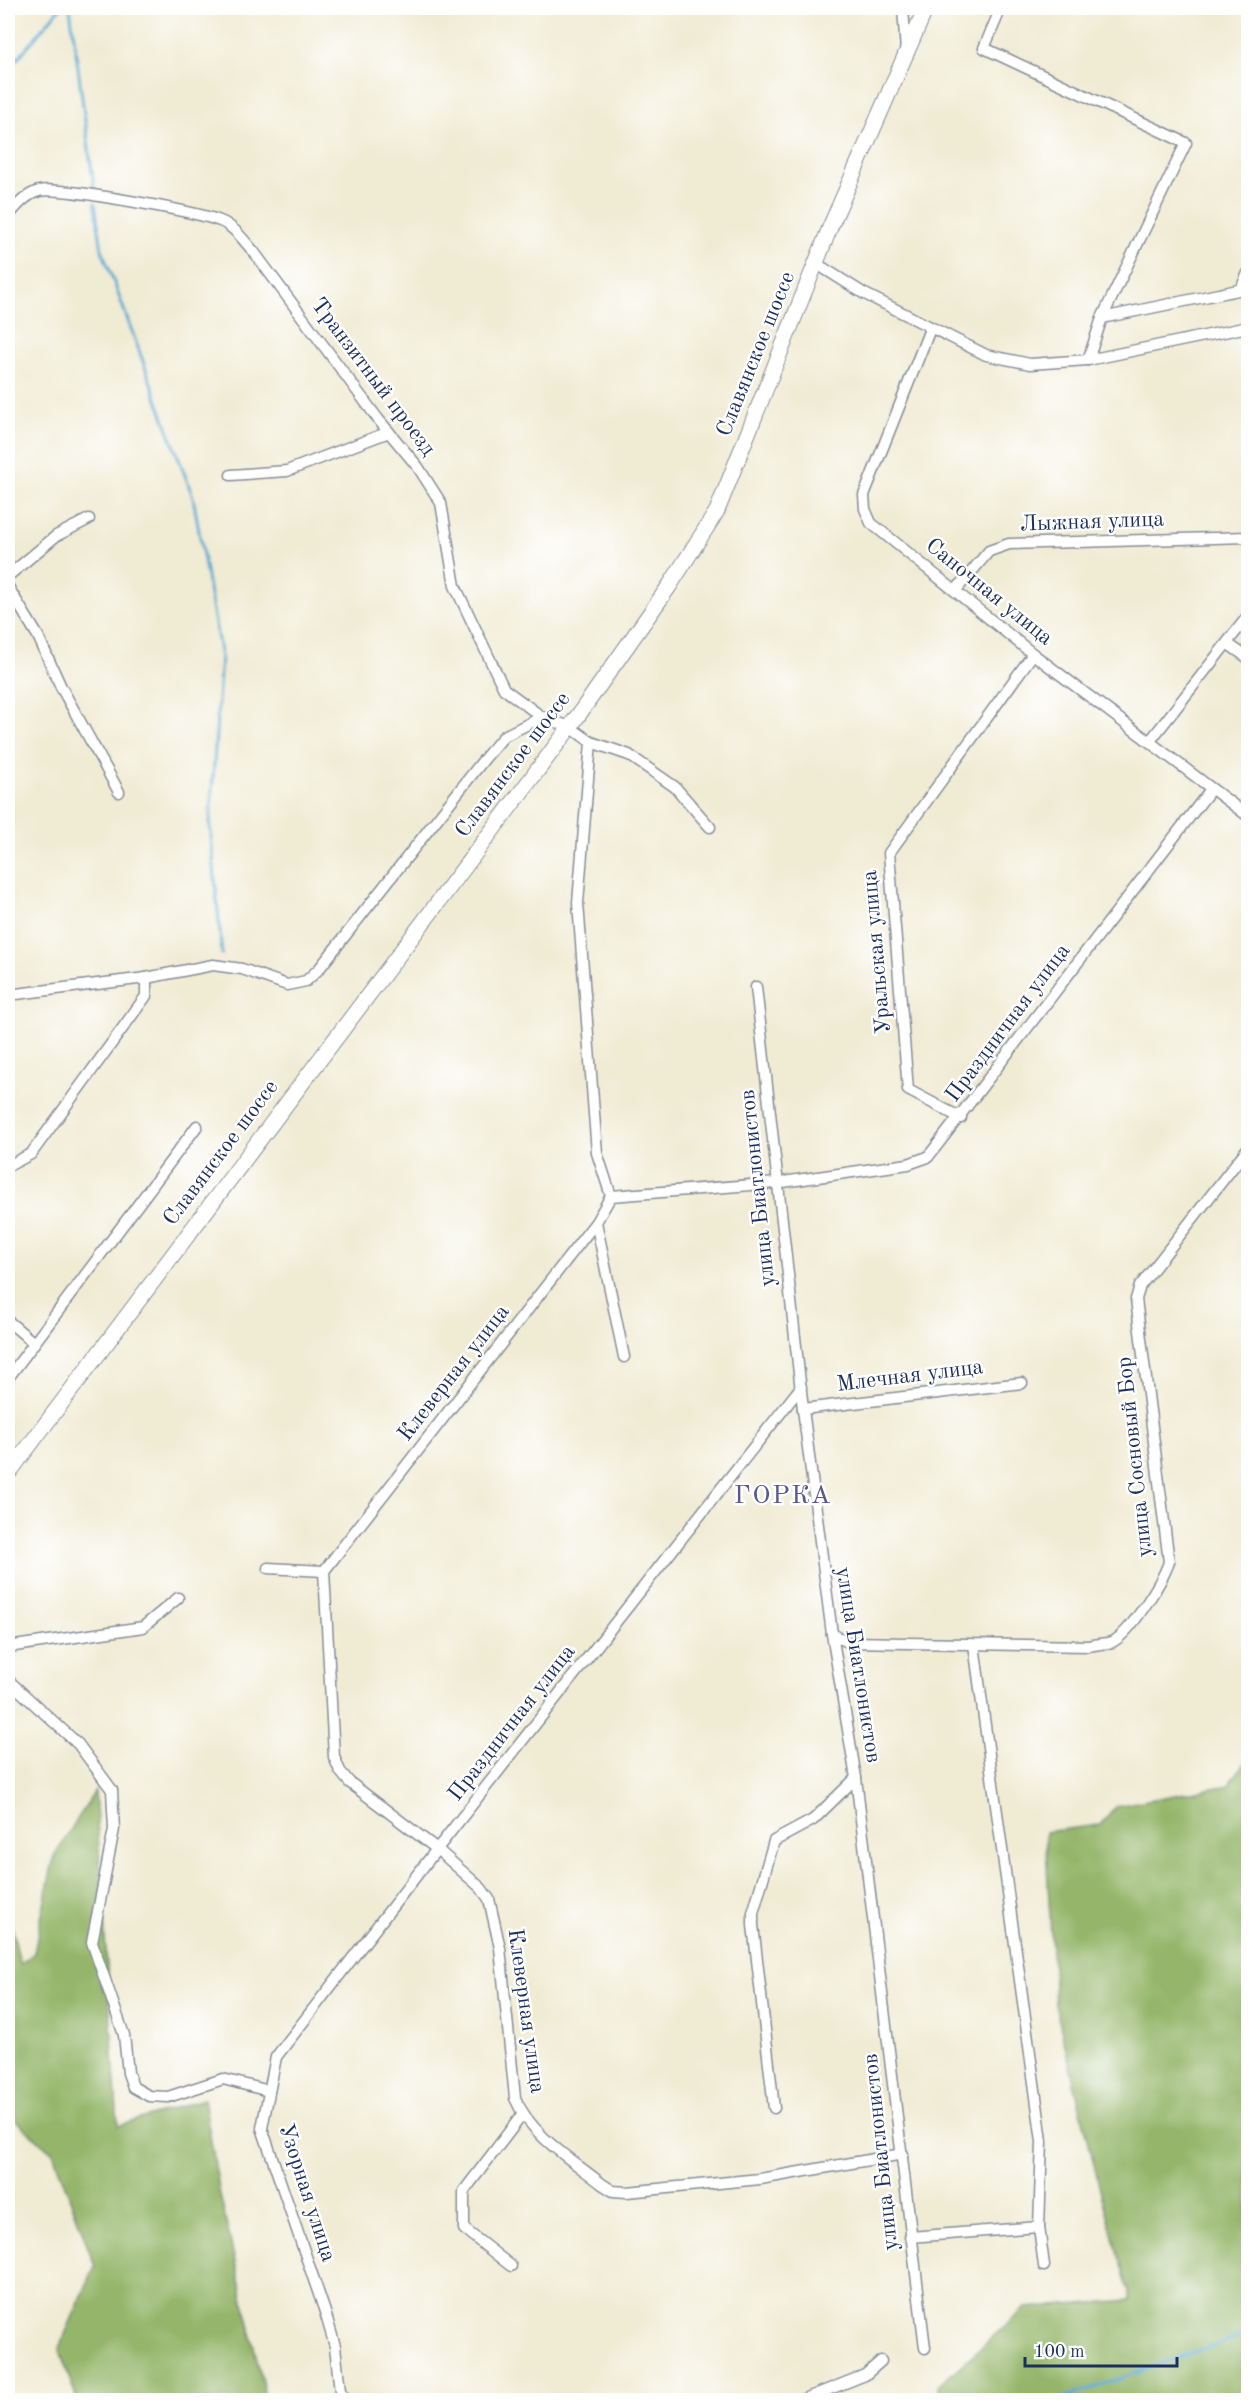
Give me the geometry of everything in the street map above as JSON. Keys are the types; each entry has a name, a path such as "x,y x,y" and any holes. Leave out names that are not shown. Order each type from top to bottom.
{"main road":[{"name":"Славянское шоссе","path":"8,1474 570,727 717,512 816,264 926,8"}],"street":[{"path":"903,8 906,52"},
{"path":"1001,8 984,48 1186,143 1102,318 1088,360"},
{"name":"Транзитный проезд","path":"8,216 26,197 43,190 62,191 191,213 222,221 254,252 389,432 418,467 441,503 455,585 504,689 542,717 570,727 591,742 629,755 675,787 710,827"},
{"path":"816,264 930,329 986,355 1030,364 1088,360 1248,327"},
{"path":"1102,318 1245,288 1248,273"},
{"name":"Саночная улица","path":"930,329 864,495 865,509 871,523 1033,654 1248,816"},
{"path":"231,475 286,471 389,432"},
{"path":"8,576 56,536 89,519"},
{"name":"Лыжная улица","path":"956,590 989,551 1009,544 1248,537"},
{"path":"8,587 38,636 61,687 119,792"},
{"path":"1150,741 1248,616"},
{"path":"1228,644 1248,658"},
{"name":"Уральская улица","path":"961,1118 908,1090 889,853 903,830 1033,654"},
{"path":"8,995 146,978 213,965 242,969 287,985 306,981 319,969 504,736 542,717"},
{"path":"591,742 578,903 597,1153 611,1196"},
{"name":"Праздничная улица","path":"611,1196 776,1183 908,1164 928,1157 961,1118 1211,789"},
{"path":"8,1166 31,1154 146,996 146,978"},
{"name":"улица Биатлонистов","path":"756,987 776,1183 803,1408 832,1634 856,1778 925,2348"},
{"path":"8,1378 197,1126"},
{"name":"улица Сосновый Бор","path":"832,1634 848,1642 1089,1646 1112,1642 1121,1636 1164,1577 1169,1562 1136,1299 1140,1286 1248,1148"},
{"name":"Клеверная улица","path":"611,1196 596,1222 324,1571 334,1757 349,1782 437,1849 481,1888 489,1899 500,1948 515,2098 522,2115 533,2128 613,2191 760,2179 903,2154"},
{"path":"596,1222 624,1357"},
{"path":"8,1321 34,1343"},
{"name":"Млечная улица","path":"803,1408 1022,1383"},
{"name":"Праздничная улица","path":"269,2091 276,2057 801,1387"},
{"path":"267,1568 324,1571"},
{"path":"8,1647 143,1627 178,1598"},
{"path":"974,1645 1042,2141 1039,2227 1044,2266"},
{"path":"8,1680 78,1744 112,1790 114,1829 92,1942 124,2035 128,2073 133,2087 149,2096 168,2097 223,2079 269,2091"},
{"path":"774,2108 753,1913 774,1841 813,1820 856,1778"},
{"name":"Узорная улица","path":"269,2091 262,2128 325,2312 335,2346 340,2391 346,2400"},
{"path":"511,2266 464,2229 464,2191 522,2115"},
{"path":"910,2237 1039,2227"},
{"path":"802,2400 865,2375 881,2361"}],"green space":[{"path":"1248,1758 1248,2400 941,2400 938,2386 1025,2308 1131,2300 1103,2201 1055,2004 1045,1832 1100,1825 1116,1806 1229,1785"},
{"path":"95,1791 118,2126 204,2099 220,2195 266,2400 77,2400 59,2348 95,2266 53,2153 8,2114 8,1908 20,1964 34,1953 54,1856"}],"waterway":[{"path":"8,70 60,8"},
{"path":"70,8 94,187"},
{"path":"95,203 102,250 193,497 221,657 210,824 222,954"},
{"path":"1059,2400 1248,2334"}],"district":[{"name":"ГОРКА","path":"783,1496"}]}
